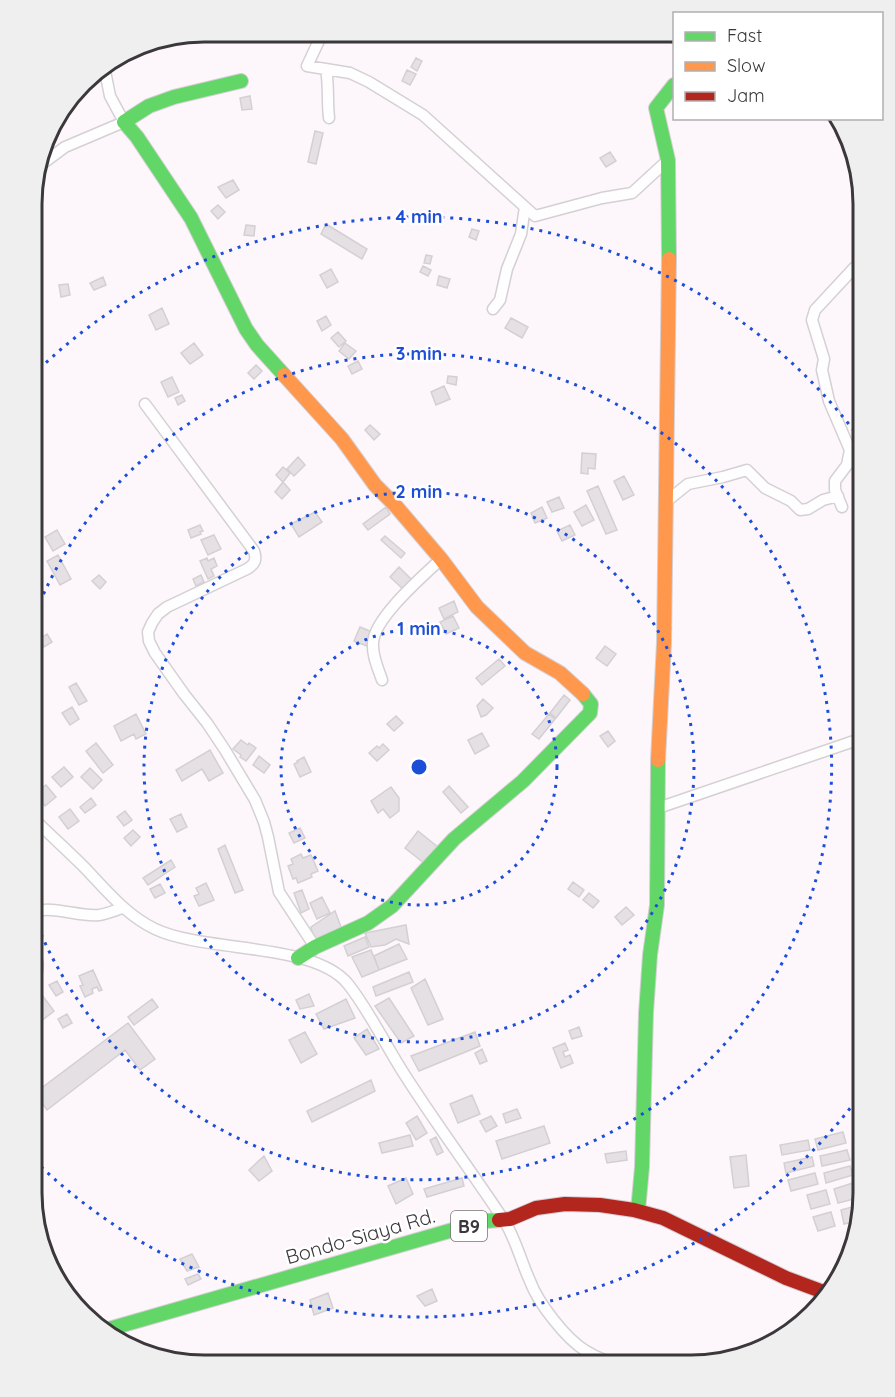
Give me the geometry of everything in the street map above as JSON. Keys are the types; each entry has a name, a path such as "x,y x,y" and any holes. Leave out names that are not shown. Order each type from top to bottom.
{"main road":[{"path":"241,81 174,97 149,106 124,122 137,137 191,218 251,338 355,454 375,485 441,559 488,619 525,653 560,672 590,700 592,708 549,757 509,794 460,834 392,906 368,923 315,946 298,958"},
{"path":"638,1210 642,1167 646,1013 650,955 657,905 658,758 664,643 667,501 668,160 656,108 673,87"},
{"name":"Bondo-Siaya Rd.","path":"115,1327 486,1221 505,1220 536,1208 561,1205 638,1210 661,1218 780,1277 820,1291"}],"street":[{"path":"318,42 307,66 350,73 369,82 423,116 535,216 573,205 632,193 668,160"},
{"path":"326,69 329,117"},
{"path":"49,159 65,147 124,122 110,96 106,75"},
{"path":"493,309 500,300 507,269 521,234 525,207"},
{"path":"667,501 688,484 747,470 765,488 791,501 800,510 808,510 824,500 840,501 835,490 835,481 847,465 850,450 829,400 822,370 825,358 812,320 815,310 853,269"},
{"path":"145,404 256,556 253,565 247,569 167,607 158,614 148,632 149,641 155,653 225,750 255,800 268,837 279,892 315,946"},
{"path":"382,680 374,657 375,633 402,596 441,559"},
{"path":"658,808 853,741"},
{"path":"42,827 123,908 143,922 170,935 298,958 332,970 347,982 401,1070 505,1220 529,1280 543,1307 583,1350 593,1355"},
{"path":"42,910 100,915 123,908"}],"building":[{"path":"416,58 422,61 417,71 411,67"},
{"path":"407,70 416,74 410,85 402,81"},
{"path":"250,96 252,109 242,110 240,98"},
{"path":"315,131 323,133 316,164 308,162"},
{"path":"610,152 616,161 606,167 600,158"},
{"path":"233,180 239,190 226,198 218,187"},
{"path":"218,205 225,212 218,219 211,211"},
{"path":"326,224 367,249 362,259 321,234"},
{"path":"246,225 255,226 254,236 244,235"},
{"path":"472,229 479,231 476,240 469,237"},
{"path":"426,255 432,256 430,264 424,263"},
{"path":"423,266 431,270 428,276 420,272"},
{"path":"331,269 338,282 327,288 320,275"},
{"path":"439,276 450,279 447,288 437,285"},
{"path":"103,277 106,285 94,290 90,283"},
{"path":"68,284 70,295 61,297 59,285"},
{"path":"162,308 169,324 156,330 149,315"},
{"path":"326,316 331,325 322,331 317,321"},
{"path":"511,318 528,327 522,338 505,328"},
{"path":"338,332 346,341 339,347 331,338"},
{"path":"194,343 203,355 190,364 181,353"},
{"path":"345,343 356,351 349,359 339,351"},
{"path":"358,361 362,369 352,374 348,366"},
{"path":"256,365 262,371 254,379 248,373"},
{"path":"448,376 457,377 456,385 447,383"},
{"path":"172,377 179,392 168,397 161,382"},
{"path":"444,386 450,399 436,405 431,392"},
{"path":"182,395 185,401 178,405 175,398"},
{"path":"370,425 380,434 374,440 365,430"},
{"path":"582,453 596,454 595,469 588,468 588,474 581,473"},
{"path":"298,457 305,465 294,476 287,469"},
{"path":"283,467 290,473 283,482 276,475"},
{"path":"624,476 634,495 623,500 614,481"},
{"path":"283,482 290,490 282,499 275,492"},
{"path":"598,486 617,530 606,534 587,491"},
{"path":"559,497 564,508 552,512 547,502"},
{"path":"586,505 594,520 582,526 574,512"},
{"path":"386,507 390,514 368,530 363,524"},
{"path":"542,507 547,518 535,523 531,513"},
{"path":"315,512 322,522 299,537 291,524"},
{"path":"200,525 203,531 200,532 201,534 191,538 188,530"},
{"path":"570,525 575,535 562,541 557,531"},
{"path":"57,530 65,544 53,551 45,537"},
{"path":"214,535 221,549 208,555 201,540"},
{"path":"385,536 405,553 401,558 381,540"},
{"path":"58,555 71,579 60,585 47,561"},
{"path":"207,558 208,561 214,558 217,566 211,569 214,576 208,579 200,561"},
{"path":"399,567 413,581 404,590 390,577"},
{"path":"99,575 106,582 100,589 92,581"},
{"path":"201,575 204,582 196,586 193,579"},
{"path":"454,601 458,612 444,619 439,608"},
{"path":"453,616 459,628 446,634 440,622"},
{"path":"360,627 372,632 367,646 354,641"},
{"path":"47,634 52,642 44,647 42,638"},
{"path":"605,646 616,654 607,666 596,658"},
{"path":"499,659 505,666 482,685 476,678"},
{"path":"76,683 87,701 79,705 69,687"},
{"path":"564,695 570,700 556,718 550,713"},
{"path":"483,699 493,708 481,717 477,706"},
{"path":"72,707 79,719 70,725 62,713"},
{"path":"136,714 146,734 136,739 134,734 121,741 114,726"},
{"path":"549,714 555,719 539,739 532,734"},
{"path":"396,716 403,723 394,731 387,724"},
{"path":"608,731 615,741 608,747 600,736"},
{"path":"482,733 489,746 475,754 468,740"},
{"path":"241,740 256,748 246,761 233,749"},
{"path":"96,743 113,765 103,773 86,751"},
{"path":"383,744 389,750 377,761 369,753"},
{"path":"210,750 223,773 209,781 202,769 182,781 176,770"},
{"path":"259,756 270,765 264,773 253,765"},
{"path":"304,757 311,772 300,777 294,764"},
{"path":"64,767 73,777 61,787 52,777"},
{"path":"90,768 102,780 93,789 81,777"},
{"path":"46,785 56,797 45,806 42,802 42,788"},
{"path":"449,786 468,807 461,813 443,792"},
{"path":"391,787 399,798 399,811 390,818 383,809 378,813 371,801"},
{"path":"91,798 96,805 85,813 80,807"},
{"path":"70,809 79,821 68,829 59,817"},
{"path":"125,811 132,820 124,826 117,817"},
{"path":"181,814 187,827 177,832 170,819"},
{"path":"300,828 305,838 294,843 289,833"},
{"path":"133,830 140,837 131,846 124,838"},
{"path":"418,831 438,847 424,863 405,848"},
{"path":"225,845 243,890 235,893 218,849"},
{"path":"301,854 303,858 311,855 318,871 311,874 312,877 298,883 296,878 293,879 288,866 293,864 291,859"},
{"path":"171,860 175,867 148,885 143,878"},
{"path":"573,882 584,890 579,897 568,889"},
{"path":"206,883 214,900 199,906 194,896 199,894 196,888"},
{"path":"160,884 165,893 155,898 150,889"},
{"path":"302,890 309,909 301,913 294,893"},
{"path":"589,893 599,901 593,908 583,900"},
{"path":"322,897 330,913 317,919 310,903"},
{"path":"626,907 634,915 622,925 615,917"},
{"path":"335,911 341,927 315,947 311,927"},
{"path":"406,925 409,944 396,939 385,945 371,947 365,933"},
{"path":"365,937 369,947 348,956 344,946"},
{"path":"399,944 407,959 379,970 374,956"},
{"path":"371,950 379,970 362,977 352,957"},
{"path":"93,970 102,990 99,991 97,987 92,989 93,993 85,997 79,976"},
{"path":"409,972 413,982 376,996 373,987"},
{"path":"425,979 443,1019 428,1025 411,988"},
{"path":"57,981 63,992 56,996 49,985"},
{"path":"309,994 314,1006 300,1009 296,1000"},
{"path":"42,995 54,1011 42,1020"},
{"path":"389,998 414,1036 401,1043 375,1006"},
{"path":"152,999 158,1007 134,1025 128,1017"},
{"path":"346,999 355,1018 324,1029 316,1014"},
{"path":"67,1014 72,1023 63,1028 58,1019"},
{"path":"128,1023 155,1059 140,1070 125,1050 47,1110 42,1103 42,1088"},
{"path":"579,1027 582,1036 572,1039 569,1031"},
{"path":"367,1029 379,1049 366,1055 354,1038"},
{"path":"305,1032 317,1054 301,1063 289,1040"},
{"path":"475,1032 480,1046 419,1071 411,1056"},
{"path":"565,1043 568,1050 563,1052 565,1057 570,1055 573,1063 561,1068 553,1048"},
{"path":"482,1049 487,1061 480,1064 475,1053"},
{"path":"371,1080 375,1091 312,1122 307,1111"},
{"path":"472,1095 480,1114 458,1123 450,1104"},
{"path":"517,1109 521,1118 506,1123 503,1114"},
{"path":"417,1116 427,1133 416,1140 406,1123"},
{"path":"491,1116 497,1126 486,1132 480,1121"},
{"path":"544,1126 550,1143 502,1159 496,1141"},
{"path":"843,1132 846,1143 818,1150 815,1139"},
{"path":"410,1135 413,1146 382,1153 379,1143"},
{"path":"436,1137 443,1152 437,1155 430,1140"},
{"path":"808,1140 810,1150 782,1155 780,1145"},
{"path":"847,1150 850,1160 822,1166 820,1156"},
{"path":"626,1151 627,1160 607,1163 605,1154"},
{"path":"746,1155 749,1186 734,1188 730,1157"},
{"path":"264,1156 272,1171 259,1181 249,1170"},
{"path":"812,1157 814,1166 786,1173 784,1163"},
{"path":"850,1166 853,1175 826,1183 824,1173"},
{"path":"815,1173 818,1184 791,1191 788,1180"},
{"path":"406,1178 413,1194 396,1204 388,1186"},
{"path":"462,1178 464,1186 427,1197 424,1189"},
{"path":"853,1183 853,1199 838,1203 834,1189"},
{"path":"826,1190 830,1204 811,1209 807,1195"},
{"path":"852,1207 850,1223 844,1224 841,1210"},
{"path":"831,1212 835,1226 818,1231 813,1217"},
{"path":"192,1254 199,1267 187,1271 180,1259"},
{"path":"198,1274 201,1279 188,1285 185,1279"},
{"path":"432,1289 437,1301 425,1306 417,1296"},
{"path":"328,1293 333,1308 314,1315 310,1300"}],"traffic: fast":[{"path":"241,81 174,97 149,106 124,122 137,137 191,218 246,329 284,375"},
{"path":"669,259 668,160 656,108 673,86"},
{"path":"298,958 315,947 368,923 392,906 454,839 523,781 590,713 591,704 583,694"},
{"path":"638,1211 642,1167 646,1013 650,955 657,905 658,760"},
{"path":"115,1327 463,1227 499,1220"}],"traffic: slow":[{"path":"658,760 664,643 669,259"},
{"path":"284,375 342,439 375,485 441,559 477,607 525,653 560,673 583,694"}],"traffic: jam":[{"path":"499,1220 510,1219 536,1208 565,1204 600,1205 634,1210 663,1218 786,1278 820,1291"}]}
